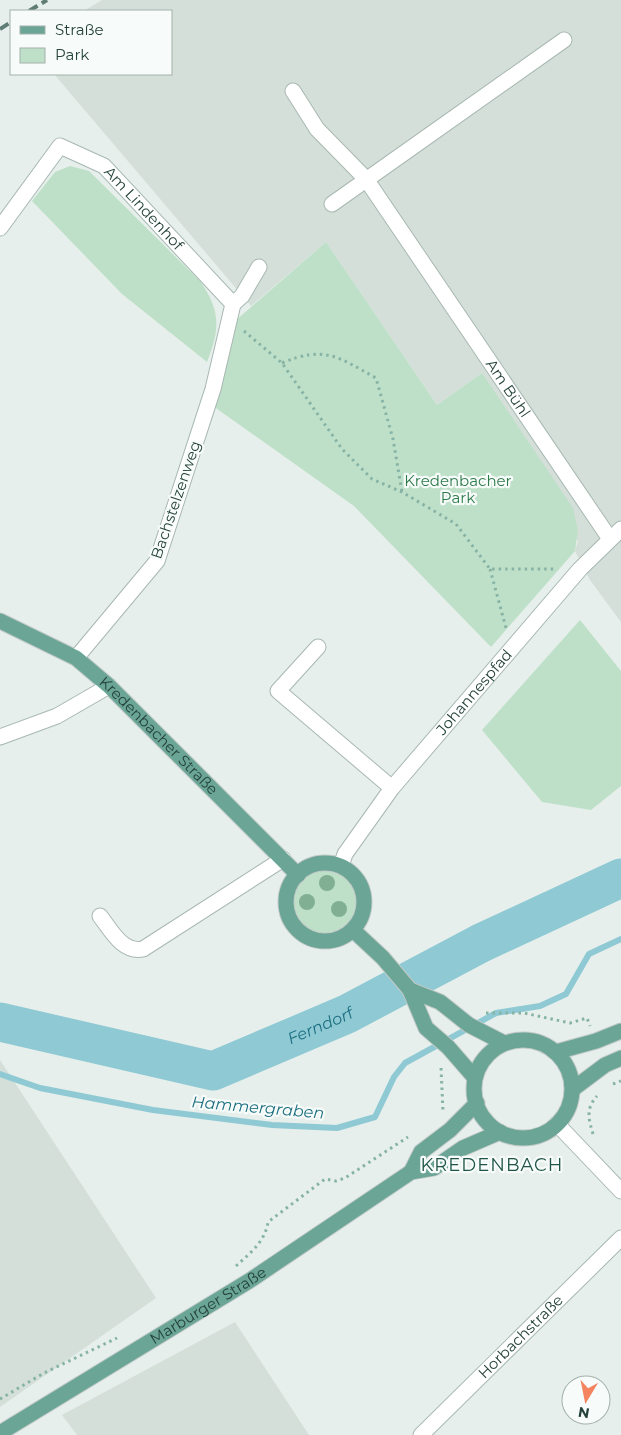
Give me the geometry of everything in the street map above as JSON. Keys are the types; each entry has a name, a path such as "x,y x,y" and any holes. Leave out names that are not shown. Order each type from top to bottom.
{"main road":[{"name":"Kredenbacher Straße","path":"0,620 76,658 109,686 298,875"},
{"path":"318,864 340,866 353,875 360,886 363,896 362,913 353,930 344,936 325,941 306,936 298,930 287,911 288,890 298,875 307,868 318,864"},
{"path":"353,930 383,958 410,990 426,1028 449,1049 475,1078"},
{"path":"410,990 440,1002 469,1025 504,1043"},
{"path":"556,1052 596,1041 621,1031"},
{"path":"519,1039 535,1040 556,1052 562,1058 570,1073 573,1089 570,1106 557,1124 548,1132 533,1137 516,1138 500,1132 487,1122 474,1094 475,1078 481,1063 491,1051 504,1043 519,1039"},
{"path":"573,1089 605,1065 621,1058"},
{"name":"Marburger Straße","path":"411,1172 421,1152 450,1130 477,1103"},
{"name":"Marburger Straße","path":"0,1433 249,1281 411,1172 434,1168 463,1148 500,1132"}],"street":[{"path":"332,204 564,40"},
{"name":"Am Bühl","path":"293,91 317,129 366,179 615,534"},
{"name":"Am Lindenhof","path":"0,228 60,146 104,166 231,311"},
{"path":"231,311 259,267"},
{"name":"Bachstelzenweg","path":"76,658 157,560 200,433 231,311"},
{"name":"Johannespfad","path":"340,866 345,854 392,788 580,569 615,534"},
{"path":"318,647 278,691 392,788"},
{"path":"0,737 57,716 109,686"},
{"path":"100,916 122,944 135,951 143,949 174,932 283,859"},
{"path":"557,1124 621,1191"},
{"name":"Horbachstraße","path":"421,1435 621,1238"}],"path":[{"path":"231,311 282,363 342,449 372,479 402,492 456,524 490,569 511,648"},
{"path":"282,363 303,354 333,354 376,378 393,439 402,492"},
{"path":"490,569 580,569"},
{"path":"469,1025 476,1017 486,1013 524,1013 570,1023 587,1018 596,1041"},
{"path":"449,1049 442,1062 441,1074 442,1116 450,1130"},
{"path":"605,1065 613,1084"},
{"path":"607,1088 621,1081"},
{"path":"584,1152 593,1143 594,1137 589,1122 590,1106 600,1093"},
{"path":"234,1268 260,1242 266,1233 268,1222 325,1179 336,1181 411,1136"},
{"path":"0,1399 44,1373 123,1335"}],"shaded area":[{"path":"102,0 621,0 621,622 590,580 575,551 578,541 482,373 437,405 326,242 251,306 55,75 172,75 172,10 86,10"},
{"path":"0,1060 156,1298 0,1407"},
{"path":"235,1322 309,1435 77,1435 62,1415"}],"green space":[{"path":"70,166 89,171 200,281 212,302 216,320 214,340 207,362 122,294 32,201 55,172"},
{"name":"Kredenbacher Park","path":"326,242 437,405 482,373 573,508 578,530 575,551 491,647 354,506 213,406 235,321"},
{"path":"580,620 621,671 621,786 591,810 542,802 482,730"},
{"path":"325,863 340,866 352,875 361,887 364,902 361,917 352,929 340,938 325,941 310,938 298,929 289,917 286,902 289,887 298,875 310,866"}],"waterway":[{"name":"Ferndorf","path":"0,1022 213,1071 347,1014 481,943 621,878"},
{"name":"Hammergraben","path":"0,1074 40,1088 153,1110 272,1125 337,1128 375,1117 394,1077 405,1063 496,1013 540,1006 566,994 589,954 621,939"}],"railway":[{"path":"31,10 47,0"},
{"path":"0,29 10,23"}],"district":[{"name":"KREDENBACH","path":"492,1165"}]}
